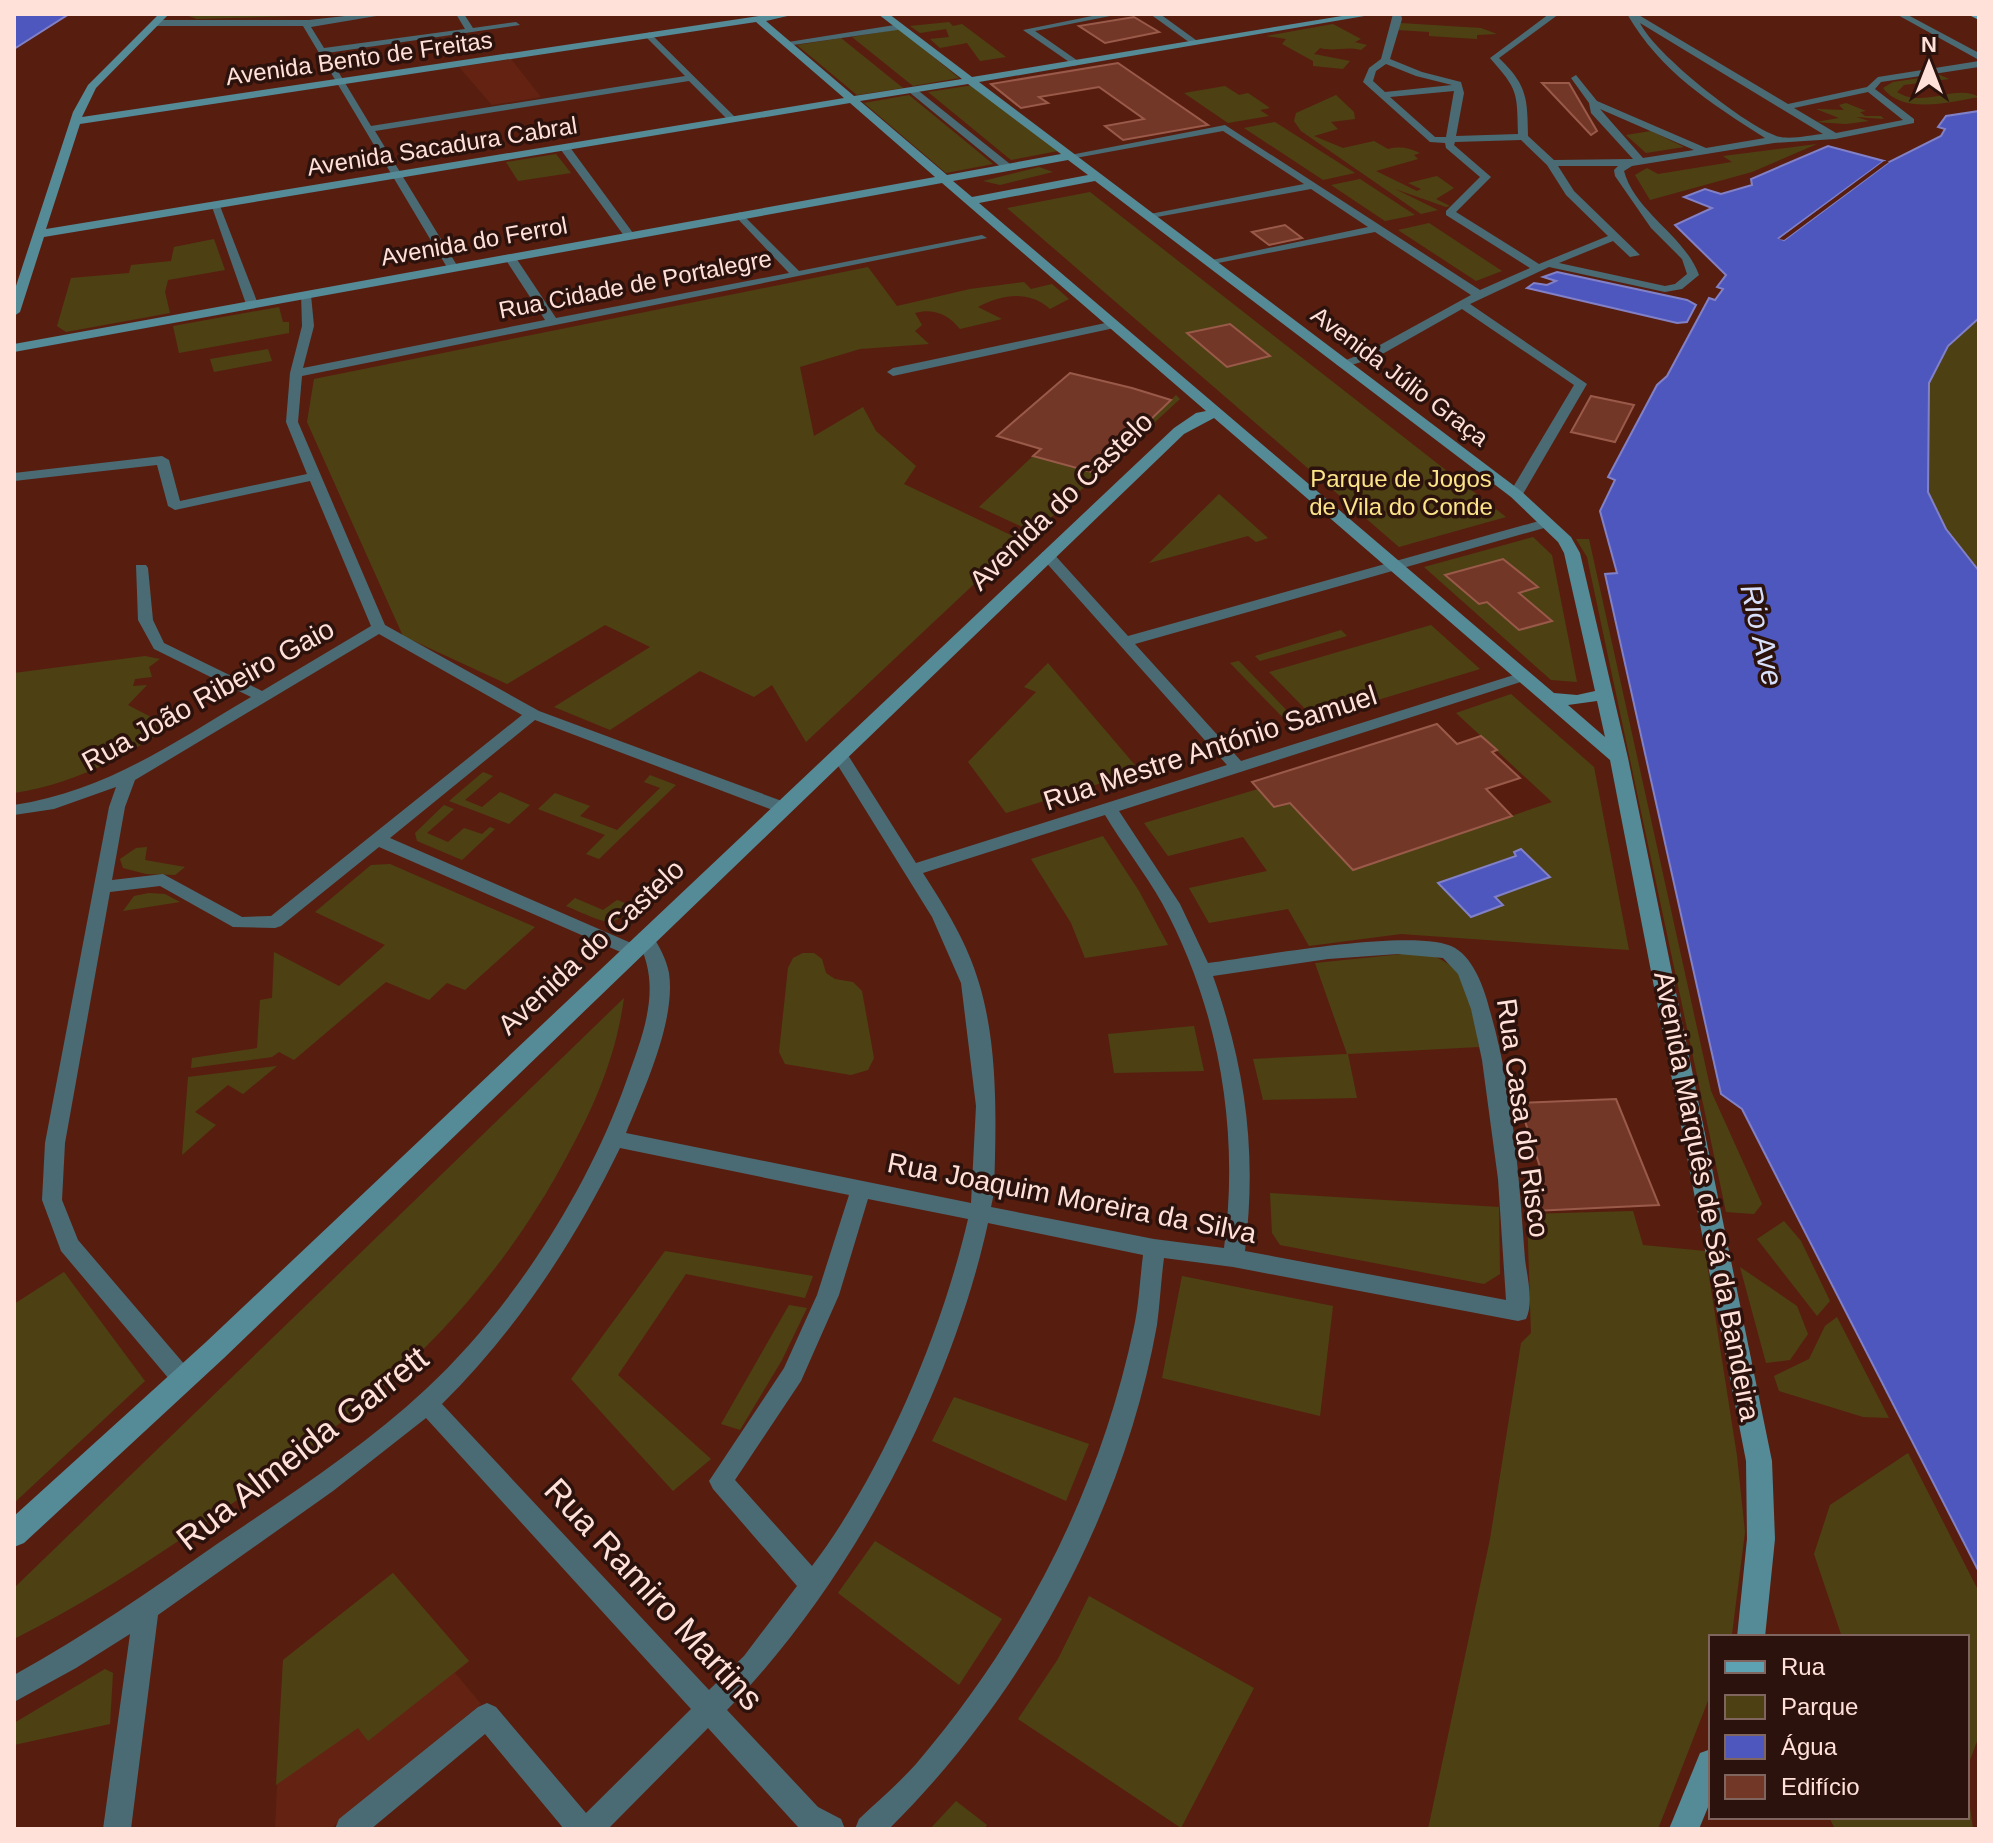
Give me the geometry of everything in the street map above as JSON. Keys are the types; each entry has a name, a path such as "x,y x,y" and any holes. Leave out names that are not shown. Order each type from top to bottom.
{"main road":[{"path":"1972,14 1979,17"}],"street":[{"path":"14,312 75,121 92,87 160,18 309,23 384,14"},
{"path":"460,14 471,31"},
{"name":"Avenida Bento de Freitas","path":"75,121 791,14"},
{"name":"Avenida Júlio Graça","path":"883,14 1516,494 1565,540 1572,553 1605,694"},
{"path":"1075,63 1027,30 1116,14"},
{"path":"1154,14 1196,43"},
{"path":"852,100 1369,14"},
{"path":"1397,14 1385,60 1376,66 1368,79 1381,95 1433,140 1523,137 1551,163 1570,193 1634,255"},
{"path":"1523,137 1523,93 1519,83 1494,58 1555,14"},
{"path":"1632,14 1835,136"},
{"path":"1632,14 1639,32 1689,81 1774,140"},
{"path":"1903,18 1979,57"},
{"path":"758,19 1619,758"},
{"path":"309,23 340,82 452,267"},
{"path":"322,51 516,25"},
{"path":"786,43 901,27"},
{"path":"649,35 733,120"},
{"path":"1385,60 1456,85"},
{"path":"1787,107 1870,89 1878,80 1979,64"},
{"path":"369,129 692,78"},
{"path":"1576,78 1594,103 1596,113 1634,162"},
{"path":"1381,95 1456,85"},
{"path":"1456,85 1459,93 1449,146 1486,177 1450,213 1544,266 1665,289 1678,287 1694,271 1687,258 1655,226 1620,176 1619,170 1634,162"},
{"path":"1551,163 1634,162 1774,140 1835,136 1909,122 1909,118 1870,89"},
{"path":"912,90 1006,166"},
{"name":"Avenida Sacadura Cabral","path":"39,234 852,100"},
{"path":"1594,103 1705,151"},
{"path":"942,177 1225,128 1479,295"},
{"path":"565,148 629,235"},
{"name":"Avenida do Ferrol","path":"14,348 942,177"},
{"path":"969,201 1096,177"},
{"path":"1150,217 1312,186"},
{"path":"215,206 252,304"},
{"path":"740,215 797,275"},
{"path":"1212,263 1377,228"},
{"path":"1342,364 1373,354 1479,295 1596,242 1615,237"},
{"name":"Rua Cidade de Portalegre","path":"296,373 982,238"},
{"path":"510,257 553,323"},
{"path":"305,295 308,326 296,373 292,422 379,628 533,714 784,808"},
{"path":"1462,304 1581,384 1516,494"},
{"path":"893,372 1115,325"},
{"name":"Avenida do Castelo","path":"14,1534 183,1379 1024,582 1047,555 1179,431 1201,416 1215,413"},
{"path":"14,477 162,460 175,506 317,476"},
{"path":"1124,642 1546,523"},
{"path":"1047,555 1237,766"},
{"path":"141,568 151,639 159,646 260,696"},
{"name":"Rua João Ribeiro Gaio","path":"14,810 87,793 128,777 379,628"},
{"name":"Rua Mestre António Samuel","path":"914,870 1522,677"},
{"path":"1547,698 1577,700 1605,694"},
{"name":"Avenida Marquês de Sá da Bandeira","path":"1605,694 1759,1461 1761,1539 1751,1635"},
{"path":"104,887 163,880 239,923 275,922 533,714"},
{"path":"589,1829 753,1665 813,1586 878,1483 936,1357 982,1203 986,1106 970,983 941,916 840,756"},
{"path":"128,777 117,807 55,1143 52,1200 69,1245 183,1379"},
{"path":"87,793 117,807"},
{"path":"1108,807 1171,904 1201,971 1222,1036 1237,1116 1241,1180 1233,1258"},
{"path":"378,840 639,944"},
{"name":"Rua Almeida Garrett","path":"14,1689 146,1608 301,1501 427,1403 515,1303 562,1236 615,1139 647,1048 663,975 658,956 639,944"},
{"name":"Rua Casa do Risco","path":"1201,971 1394,947 1424,945 1454,954 1475,982 1489,1047 1505,1151 1518,1312"},
{"name":"Rua Joaquim Moreira da Silva","path":"615,1139 861,1189 982,1203 1154,1248 1233,1258 1518,1312"},
{"path":"813,1586 721,1481 793,1374 828,1295 861,1189"},
{"path":"869,1829 913,1791 990,1693 1101,1488 1135,1375 1153,1280 1154,1248"},
{"name":"Rua Ramiro Martins","path":"427,1403 808,1817 831,1829"},
{"path":"117,1829 146,1608"},
{"path":"349,1829 487,1716 582,1829"},
{"path":"1684,1829 1709,1769"}],"shaded area":[{"path":"511,59 541,97 492,105 459,67"},
{"path":"393,1573 469,1661 455,1673 481,1704 330,1829 275,1829 283,1660"}],"green space":[{"path":"183,14 359,14 197,19"},
{"path":"949,22 953,26 962,24 1006,57 980,61 967,43 940,48 930,39 949,37 946,29 920,33 910,26"},
{"path":"1400,23 1481,28 1497,34 1477,35 1477,39 1429,36 1429,32 1398,30"},
{"path":"1333,24 1361,39 1355,42 1367,45 1361,50 1320,48 1314,54 1350,61 1343,69 1313,66 1313,61 1282,44 1286,39 1266,36"},
{"path":"899,29 959,78 913,86 852,37"},
{"path":"841,38 903,88 857,95 797,45"},
{"path":"1940,75 1949,79 1904,85 1897,92 1918,98 1960,93 1979,97 1915,104 1902,102 1883,88 1893,82"},
{"path":"974,85 1058,151 1011,160 928,92"},
{"path":"1225,86 1239,95 1248,93 1270,108 1260,110 1269,116 1228,123 1184,93"},
{"path":"909,95 993,164 946,173 864,103"},
{"path":"1336,95 1354,112 1355,119 1331,122 1338,129 1314,136 1343,148 1374,141 1388,149 1404,148 1420,153 1414,155 1418,159 1376,171 1417,191 1421,189 1408,183 1437,176 1454,188 1436,199 1450,206 1395,189 1438,210 1421,214 1301,131 1294,121 1296,113"},
{"path":"1846,103 1866,111 1860,112 1865,116 1881,116 1884,119 1856,117 1869,121 1846,124 1816,122 1839,118 1816,109 1844,110 1839,105"},
{"path":"1275,122 1355,173 1323,180 1244,128"},
{"path":"1651,131 1684,147 1646,153 1626,135"},
{"path":"1817,144 1752,172 1650,200 1635,175 1647,168 1658,174 1732,162 1723,156"},
{"path":"556,154 571,173 518,181 506,162"},
{"path":"1039,167 1053,172 1000,185 983,181"},
{"path":"1360,179 1415,215 1385,221 1331,185"},
{"name":"Parque de Jogos de Vila do Conde","path":"1090,192 1506,517 1399,547 1007,208"},
{"path":"1429,223 1502,271 1476,281 1398,230"},
{"path":"214,239 225,270 168,280 165,292 170,313 66,332 57,326 71,278 129,273 131,265 171,261 174,247"},
{"path":"868,267 897,306 970,289 1024,282 1031,289 1052,284 1069,299 1050,309 1024,297 996,299 978,307 1002,319 960,329 940,314 928,311 915,313 922,325 915,331 929,344 860,349 800,367 814,436 863,407 876,431 916,466 904,484 1021,540 806,742 772,685 754,697 700,671 610,730 554,707 650,647 605,625 507,684 403,636 307,422 314,379"},
{"path":"279,307 283,322 289,322 289,333 179,353 173,326"},
{"path":"1979,318 1979,571 1946,529 1928,492 1929,383 1948,346"},
{"path":"268,349 272,361 214,372 210,359"},
{"path":"1176,395 1180,399 1042,526 1038,525 1031,531 979,507 1033,456 1095,473"},
{"path":"1219,494 1268,538 1256,542 1248,536 1149,563"},
{"path":"1533,537 1552,555 1577,682 1551,680 1424,567"},
{"path":"1576,539 1589,539 1711,1091 1762,1204 1754,1214 1726,1212 1587,557"},
{"path":"1431,625 1480,669 1315,719 1269,672"},
{"path":"1341,630 1347,636 1260,661 1255,656"},
{"path":"145,656 160,659 149,667 152,677 135,679 133,686 147,685 128,705 170,727 95,769 36,789 14,793 14,673"},
{"path":"1239,661 1298,722 1289,724 1230,663"},
{"path":"1048,663 1140,771 1006,813 968,762 1036,692 1024,687"},
{"path":"1511,694 1594,767 1629,950 1401,934 1309,946 1288,909 1209,923 1189,888 1267,871 1243,837 1168,856 1144,823 1258,789 1274,807 1290,803 1353,870 1552,802 1456,713"},
{"path":"483,772 493,776 465,800 482,807 500,792 530,805 509,824 449,801"},
{"path":"650,775 676,785 599,859 586,854 605,835 538,809 555,793 590,806 580,816 617,830 660,788 644,782"},
{"path":"444,805 454,809 427,833 448,842 464,828 482,834 490,827 495,829 462,860 417,841 415,833"},
{"path":"1103,836 1139,891 1168,945 1085,958 1071,923 1031,859"},
{"path":"147,847 145,860 185,867 175,875 146,874 123,868 120,859 136,848"},
{"path":"390,864 535,927 465,990 447,983 429,1000 386,982 294,1060 279,1052 272,1057 191,1068 192,1058 257,1048 260,1000 272,998 274,952 339,986 385,945 315,912 371,865"},
{"path":"645,888 651,890 628,912 613,921 596,919 566,906 575,898 603,910 617,900 628,904"},
{"path":"165,894 180,902 123,911 134,896"},
{"path":"1422,952 1440,959 1461,977 1471,1000 1479,1047 1348,1054 1357,1098 1263,1100 1253,1059 1347,1054 1315,963"},
{"path":"803,953 814,953 822,959 826,973 835,979 853,982 862,991 874,1058 868,1070 851,1075 785,1064 779,1052 788,968 793,958"},
{"path":"624,998 616,1040 603,1080 587,1118 535,1212 461,1309 421,1352 331,1431 230,1505 125,1576 14,1639 14,1588"},
{"path":"1194,1026 1204,1071 1114,1073 1108,1034"},
{"path":"277,1066 243,1094 228,1085 195,1112 216,1125 182,1155 188,1077"},
{"path":"1270,1193 1499,1207 1500,1274 1484,1284 1280,1245 1272,1233"},
{"path":"1633,1211 1643,1245 1705,1251 1737,1456 1745,1532 1732,1634 1709,1635 1709,1698 1658,1829 1428,1829 1490,1539 1521,1343 1531,1333 1527,1214"},
{"path":"1784,1221 1801,1241 1830,1301 1817,1316 1757,1239"},
{"path":"665,1251 813,1276 805,1298 686,1274 618,1375 711,1459 673,1491 571,1379"},
{"path":"1740,1267 1797,1306 1808,1334 1790,1360 1766,1363"},
{"path":"64,1272 145,1381 14,1503 14,1304"},
{"path":"1182,1276 1333,1306 1320,1416 1162,1378"},
{"path":"789,1305 807,1308 782,1360 740,1430 721,1424"},
{"path":"1837,1317 1889,1418 1863,1417 1779,1391 1774,1376 1809,1359 1825,1326"},
{"path":"954,1397 1089,1444 1066,1501 932,1441"},
{"path":"1908,1453 1979,1592 1979,1736 1969,1763 1969,1635 1841,1635 1814,1554 1830,1505"},
{"path":"875,1541 1002,1619 959,1685 838,1593"},
{"path":"393,1573 469,1661 368,1741 358,1728 276,1785 283,1660"},
{"path":"1089,1596 1254,1688 1181,1828 1018,1719 1058,1659"},
{"path":"105,1669 113,1673 110,1724 14,1745 14,1723"},
{"path":"1969,1800 1973,1829 1835,1829 1830,1819 1969,1819"},
{"path":"956,1801 987,1825 984,1829 930,1829"}],"water":[{"path":"14,14 69,14 14,49"},
{"name":"Rio Ave","path":"1979,111 1979,318 1948,346 1929,383 1928,492 1946,529 1979,571 1979,1572 1742,1109 1721,1094 1605,574 1617,573 1600,511 1615,480 1608,477 1657,385 1667,376 1709,298 1715,300 1723,289 1717,287 1726,275 1675,225 1712,208 1684,197 1705,189 1721,194 1752,185 1751,179 1828,146 1884,161 1779,238 1784,240 1889,162 1941,136 1945,129 1938,127 1946,116"},
{"path":"1557,272 1687,300 1696,305 1687,322 1677,323 1527,288 1534,283 1547,285 1556,281 1543,277"},
{"path":"1521,849 1550,877 1495,897 1503,905 1471,917 1438,883 1516,856 1514,852"}],"pier":[{"path":"1884,161 1889,162 1784,240 1779,239"}],"building":[{"path":"1134,17 1159,32 1105,43 1079,26"},
{"path":"1118,63 1208,125 1123,140 1105,126 1144,119 1099,87 1039,97 1048,103 1021,108 991,84"},
{"path":"1542,83 1569,83 1597,131 1591,135"},
{"path":"1285,225 1302,238 1269,245 1252,232"},
{"path":"1230,324 1270,356 1227,367 1187,333"},
{"path":"1070,373 1171,400 1095,473 1033,456 1041,449 997,436"},
{"path":"1591,396 1634,405 1615,442 1571,432"},
{"path":"1503,559 1538,587 1519,593 1552,621 1519,630 1487,602 1479,604 1445,575"},
{"path":"1437,724 1457,744 1481,736 1497,750 1492,752 1520,778 1486,789 1512,816 1353,870 1290,803 1274,807 1252,782"},
{"path":"1616,1099 1659,1205 1533,1211 1524,1181 1544,1179 1519,1103"}]}
